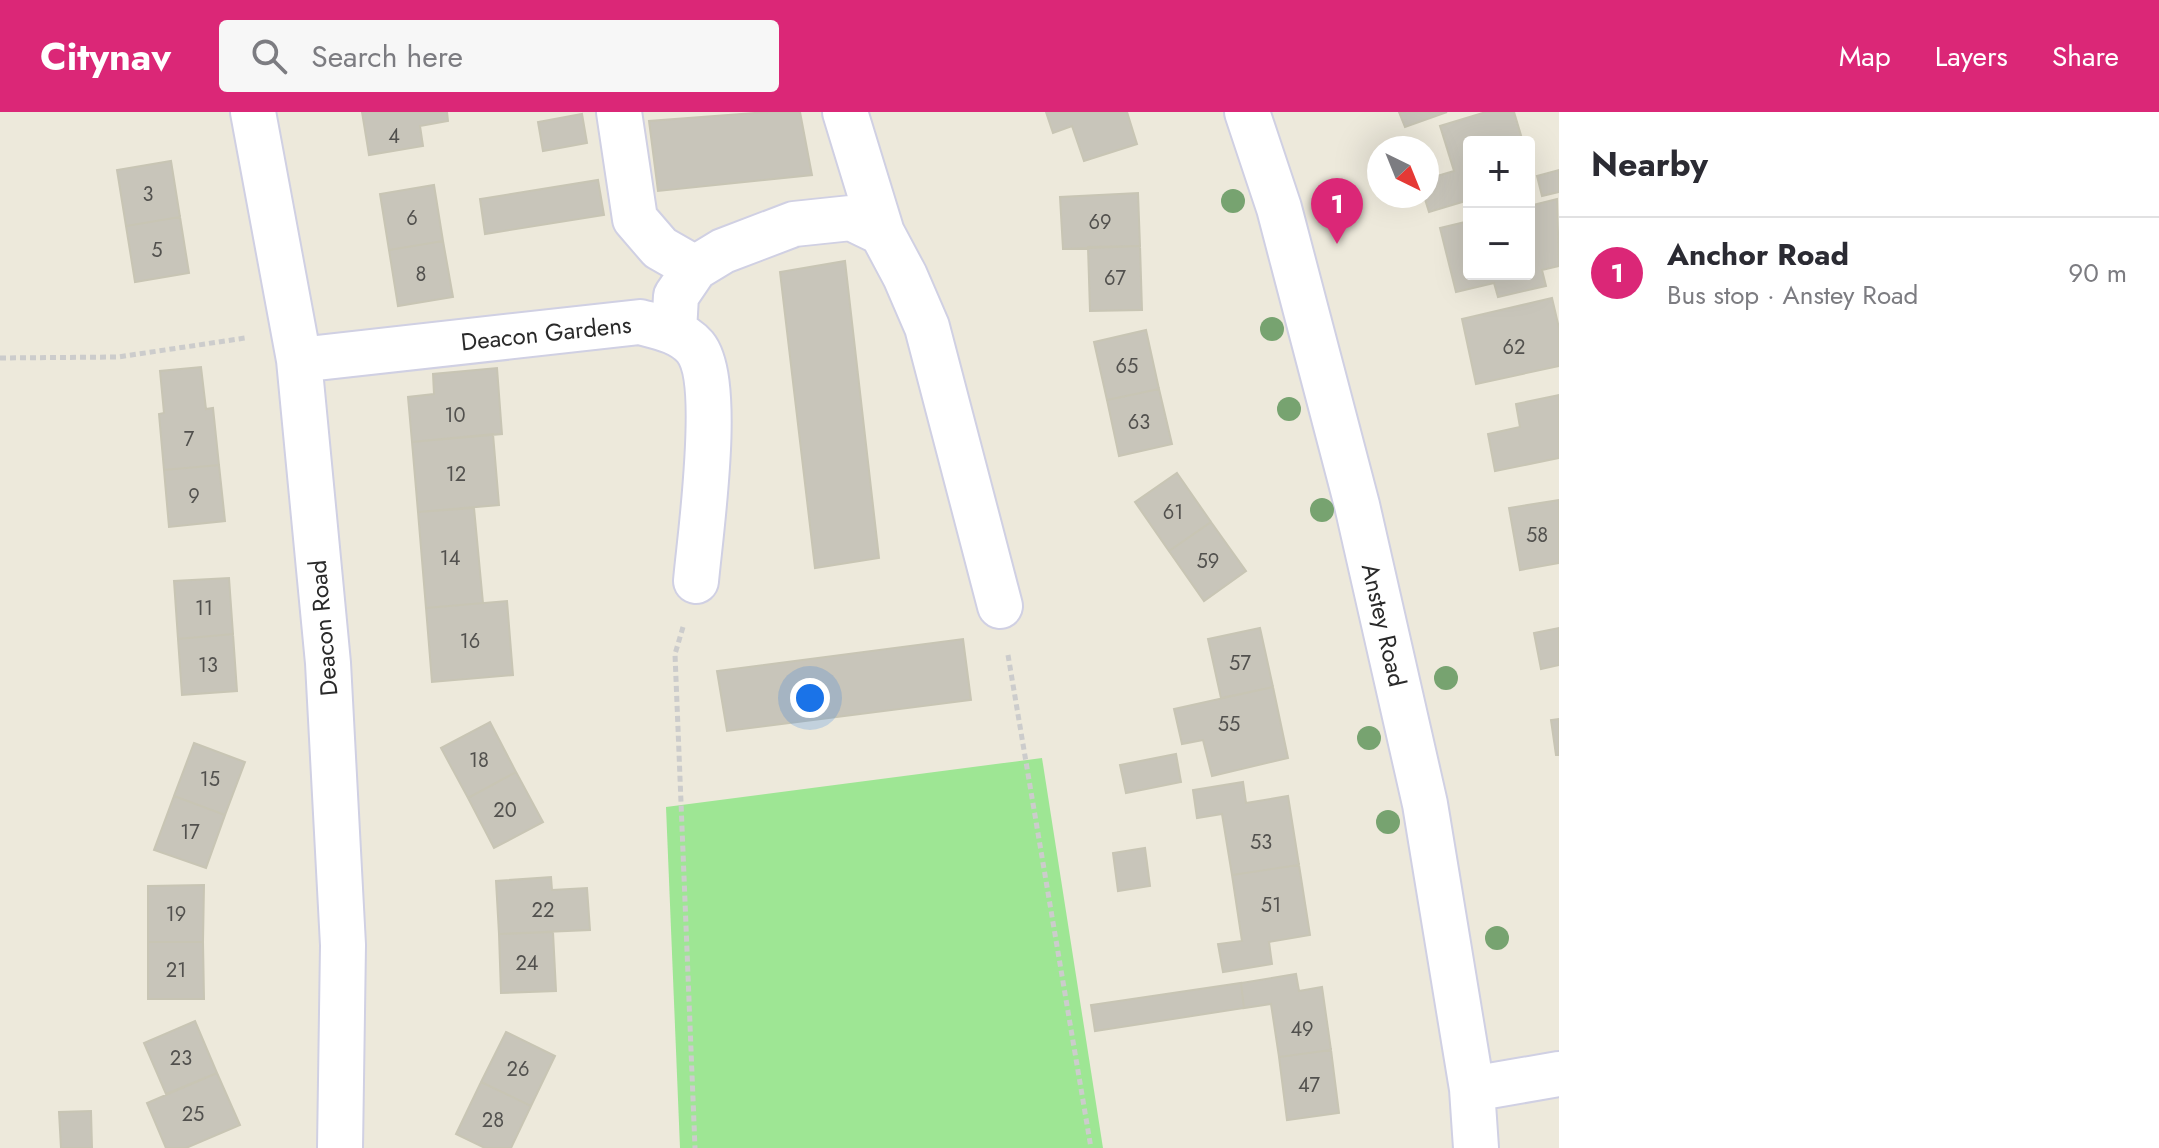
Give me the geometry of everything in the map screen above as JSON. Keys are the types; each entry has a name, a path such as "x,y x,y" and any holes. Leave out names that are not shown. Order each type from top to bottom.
{"street":[{"name":"Deacon Road","path":"253,112 296,346 328,663 343,945 340,1148"},
{"path":"619,112 635,219 660,248 695,268"},
{"path":"845,112 882,233 927,327 1000,606"},
{"name":"Anstey Road","path":"1247,112 1279,208 1363,532 1425,804 1472,1089 1476,1148"},
{"path":"696,581 709,430 707,381 696,349 674,331 676,296 695,268 723,251 794,224 851,218 882,233"},
{"name":"Deacon Gardens","path":"296,346 640,322 674,331"},
{"path":"1472,1089 1559,1074"}],"path":[{"path":"0,358 118,357 296,346"},
{"path":"695,1148 675,654 696,581"},
{"path":"1000,606 1091,1148"}],"green space":[{"path":"1042,758 1103,1148 680,1148 666,807"}],"building":[{"path":"362,112 447,112 448,121 420,126 423,146 369,155"},
{"path":"800,112 812,175 658,191 649,121"},
{"path":"1046,112 1127,112 1137,144 1084,161 1072,126 1053,133"},
{"path":"1399,112 1447,112 1405,127"},
{"path":"1486,112 1514,112 1521,136 1463,136 1463,202 1429,212 1428,208 1439,208 1439,175 1454,171 1440,126"},
{"path":"582,114 587,143 543,151 538,122"},
{"path":"171,161 180,217 126,226 117,170"},
{"path":"1559,170 1559,192 1542,196 1537,176"},
{"path":"598,180 604,215 485,234 480,199"},
{"path":"434,185 443,241 389,250 380,194"},
{"path":"1138,193 1140,246 1063,249 1060,197"},
{"path":"1557,199 1559,266 1542,270 1546,286 1498,297 1494,283 1456,292 1440,228 1463,222 1463,280 1535,280 1535,204"},
{"path":"180,217 189,273 135,282 126,226"},
{"path":"443,241 453,297 398,306 389,250"},
{"path":"1140,246 1142,310 1090,311 1088,247"},
{"path":"845,261 879,558 815,568 780,272"},
{"path":"1552,298 1559,328 1559,366 1476,384 1462,319"},
{"path":"1146,330 1159,389 1107,400 1094,342"},
{"path":"201,367 206,409 213,408 219,465 164,470 159,414 164,413 160,371"},
{"path":"497,368 502,434 412,442 408,397 434,394 433,374"},
{"path":"1159,389 1172,444 1119,456 1107,400"},
{"path":"1559,395 1559,458 1495,471 1488,434 1520,427 1516,404"},
{"path":"493,434 499,505 418,512 412,442"},
{"path":"219,465 225,521 169,527 164,470"},
{"path":"1177,473 1211,522 1169,551 1135,502"},
{"path":"1559,500 1559,563 1520,570 1509,508"},
{"path":"474,508 483,603 426,608 418,512"},
{"path":"1211,522 1246,571 1204,601 1169,551"},
{"path":"229,578 233,634 178,639 174,581"},
{"path":"507,601 513,675 432,682 426,608"},
{"path":"1260,628 1273,687 1221,698 1208,639"},
{"path":"1559,628 1559,665 1541,669 1534,633"},
{"path":"233,634 237,691 182,695 178,639"},
{"path":"963,639 971,700 727,731 717,671"},
{"path":"1273,687 1288,758 1212,776 1203,740 1182,744 1174,709"},
{"path":"1559,719 1559,755 1556,755 1551,720"},
{"path":"490,722 516,772 468,798 441,748"},
{"path":"194,743 245,762 225,815 174,796"},
{"path":"1176,754 1181,782 1126,793 1120,765"},
{"path":"516,772 543,822 494,848 468,798"},
{"path":"1243,782 1246,803 1288,796 1299,865 1232,875 1222,814 1197,818 1193,790"},
{"path":"174,796 225,815 206,868 154,850"},
{"path":"1145,848 1150,886 1118,891 1113,853"},
{"path":"1299,865 1310,935 1269,942 1272,964 1223,972 1218,944 1242,941 1232,875"},
{"path":"551,877 552,890 587,888 590,930 499,934 496,881"},
{"path":"204,885 203,942 148,942 148,886"},
{"path":"553,932 556,991 501,993 499,934"},
{"path":"148,942 203,942 204,999 148,999"},
{"path":"1296,974 1299,991 1322,987 1331,1050 1279,1057 1271,1004 1244,1008 1241,983"},
{"path":"1241,983 1244,1008 1095,1031 1091,1005"},
{"path":"195,1021 217,1073 166,1094 144,1043"},
{"path":"506,1032 555,1056 531,1106 481,1082"},
{"path":"1331,1050 1339,1113 1287,1120 1279,1057"},
{"path":"217,1073 240,1125 186,1148 166,1148 147,1103"},
{"path":"481,1082 531,1106 511,1148 485,1148 456,1134"},
{"path":"91,1111 92,1148 61,1148 59,1112"}],"place":[{"name":"Anchor Road","path":"1337,244"}]}
